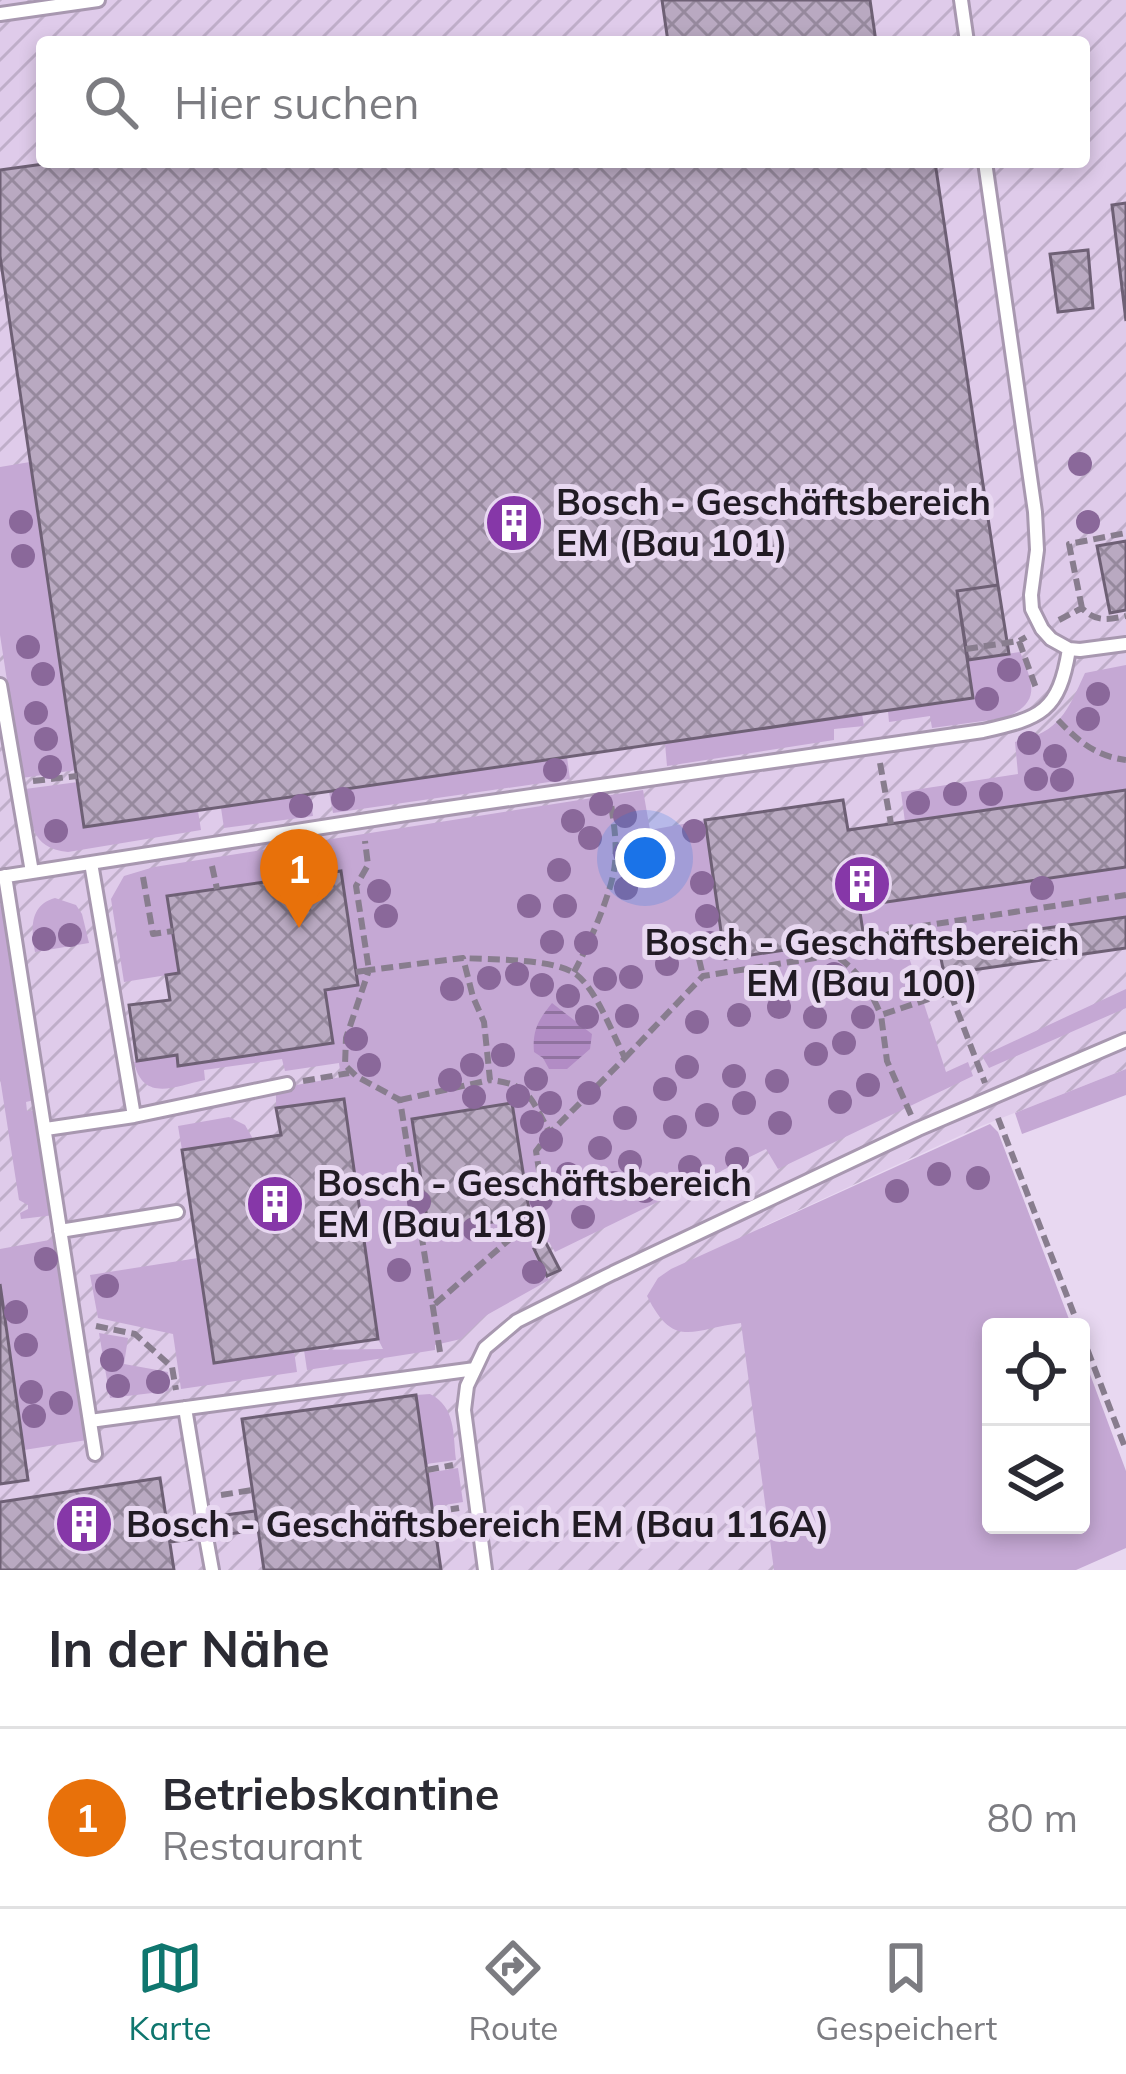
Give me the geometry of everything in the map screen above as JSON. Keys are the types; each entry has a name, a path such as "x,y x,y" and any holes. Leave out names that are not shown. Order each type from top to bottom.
{"lane":[{"path":"0,14 98,0"},
{"path":"961,0 966,36"},
{"path":"986,168 1035,512 1032,609 1051,639 1069,649 1126,644"},
{"path":"95,1454 2,877 983,731 1021,722 1042,703 1066,670 1069,649"},
{"path":"0,685 32,872"},
{"path":"92,862 134,1116"},
{"path":"485,1570 464,1410 467,1386 485,1348 517,1321 918,1129 1126,1040"},
{"path":"46,1129 287,1084"},
{"path":"60,1232 177,1212"},
{"path":"90,1421 475,1369"},
{"path":"182,1408 203,1518"},
{"path":"206,1537 212,1570"}],"path":[{"path":"1126,533 1069,544 1082,608 1099,620 1126,616"},
{"path":"966,649 1019,641 1082,608"},
{"path":"1019,641 1042,703 1100,756 1126,760"},
{"path":"16,784 77,776"},
{"path":"574,972 615,869 609,785"},
{"path":"362,821 368,865 356,886 369,970 346,1038 345,1064 400,1100 490,1080 512,1082 530,1096 550,1133"},
{"path":"139,856 153,934 173,931"},
{"path":"434,1305 540,1214 544,1202 536,1151 703,976 834,955 902,929 1126,895"},
{"path":"834,955 864,982 881,1015 887,1061 918,1129"},
{"path":"463,958 484,1022 490,1080"},
{"path":"356,972 463,958 552,965 574,972 588,987 625,1058"},
{"path":"700,959 703,976"},
{"path":"881,1015 950,992 975,1059"},
{"path":"287,1084 351,1072"},
{"path":"990,1096 1075,1318"},
{"path":"400,1100 442,1374"},
{"path":"74,1322 135,1334 172,1367 182,1408"},
{"path":"1090,1356 1126,1450"},
{"path":"200,1498 252,1490"}],"shaded area":[{"path":"0,0 1126,0 1126,1069 979,1127 760,1228 801,1570 0,1570"},
{"path":"30,462 76,770 22,778 0,635 0,467"},
{"path":"1020,652 1031,691 1017,712 1005,718 932,728 930,716 889,722 888,711 972,699 968,660"},
{"path":"1126,665 1126,790 905,822 901,792 1018,774 1015,742 1052,726 1085,673"},
{"path":"862,714 864,726 834,729 834,740 667,766 665,743"},
{"path":"567,757 570,779 333,813 329,792"},
{"path":"78,782 85,827 198,811 201,830 68,852 55,849 34,831 25,789"},
{"path":"643,790 650,830 705,820 725,958 863,938 859,906 1126,867 1126,917 906,948 946,1072 968,1062 973,1076 778,1169 766,1149 555,1252 549,1242 534,1248 549,1280 485,1316 461,1339 435,1345 435,1350 307,1370 304,1350 383,1349 344,1100 276,1108 276,1092 341,1077 339,1063 285,1071 282,1059 204,1070 205,1080 162,1089 145,1083 134,1062 177,1055 179,1066 332,1043 325,990 358,984 341,871 168,896 179,973 124,982 111,899 124,876 154,867"},
{"path":"310,795 313,816 224,828 221,808"},
{"path":"55,898 76,905 89,943 35,952 36,912"},
{"path":"0,904 9,915 38,1099 26,1102 27,1111 39,1110 54,1215 21,1219 28,1205 19,1200 0,1078"},
{"path":"1126,989 1126,1008 989,1068 982,1056"},
{"path":"552,1003 592,1034 590,1049 567,1069 549,1069 534,1052 537,1025"},
{"path":"1126,1069 1126,1095 1022,1134 1015,1113"},
{"path":"229,1117 245,1125 253,1139 182,1150 178,1126"},
{"path":"990,1124 998,1132 1069,1318 982,1318 982,1534 1090,1534 1090,1374 1126,1471 1126,1548 1076,1570 774,1570 741,1323 686,1332 666,1324 647,1296 658,1278"},
{"path":"55,1239 87,1440 24,1450 0,1284 0,1249"},
{"path":"198,1258 214,1363 294,1351 297,1372 181,1389 173,1334 98,1318 90,1275"},
{"path":"99,1333 128,1338 124,1364 168,1372 169,1391 110,1398"},
{"path":"430,1394 449,1414 456,1460 426,1464 416,1395"},
{"path":"458,1468 463,1502 432,1507 427,1473"}],"building":[{"path":"662,0 870,0 875,36 667,36"},
{"name":"Bosch - Geschäftsbereich EM (Bau 101)","path":"36,165 936,168 998,585 957,591 973,698 84,827 0,256 0,170"},
{"path":"1126,203 1126,321 1112,205"},
{"path":"1088,250 1093,308 1058,312 1050,254"},
{"path":"1126,541 1126,610 1110,613 1097,546"},
{"path":"998,585 1009,654 968,660 957,591"},
{"name":"Bosch - Geschäftsbereich EM (Bau 100)","path":"1126,790 1126,867 859,906 864,938 725,959 705,820 843,800 848,830"},
{"path":"341,871 358,985 325,990 333,1043 178,1066 177,1055 137,1061 129,1005 170,1000 166,975 179,973 167,896"},
{"path":"1126,917 1126,948 944,974 938,943"},
{"name":"Bosch - Geschäftsbereich EM (Bau 118)","path":"344,1099 378,1339 214,1363 182,1150 281,1135 276,1108"},
{"path":"512,1103 530,1216 429,1232 412,1119"},
{"path":"546,1243 560,1270 547,1276 534,1249"},
{"path":"0,1284 28,1480 0,1484"},
{"path":"416,1395 441,1570 264,1570 242,1419"},
{"name":"Bosch - Geschäftsbereich EM (Bau 116A)","path":"160,1478 174,1570 0,1570 0,1502"},
{"path":"255,1511 258,1530 170,1542 167,1523"}],"place":[{"name":"Bosch - Geschäftsbereich EM (Bau 101)","path":"514,523"},
{"name":"Bosch - Geschäftsbereich EM (Bau 100)","path":"862,884"},
{"name":"Betriebskantine","path":"299,928"},
{"name":"Bosch - Geschäftsbereich EM (Bau 118)","path":"275,1204"},
{"name":"Bosch - Geschäftsbereich EM (Bau 116A)","path":"84,1524"}]}
